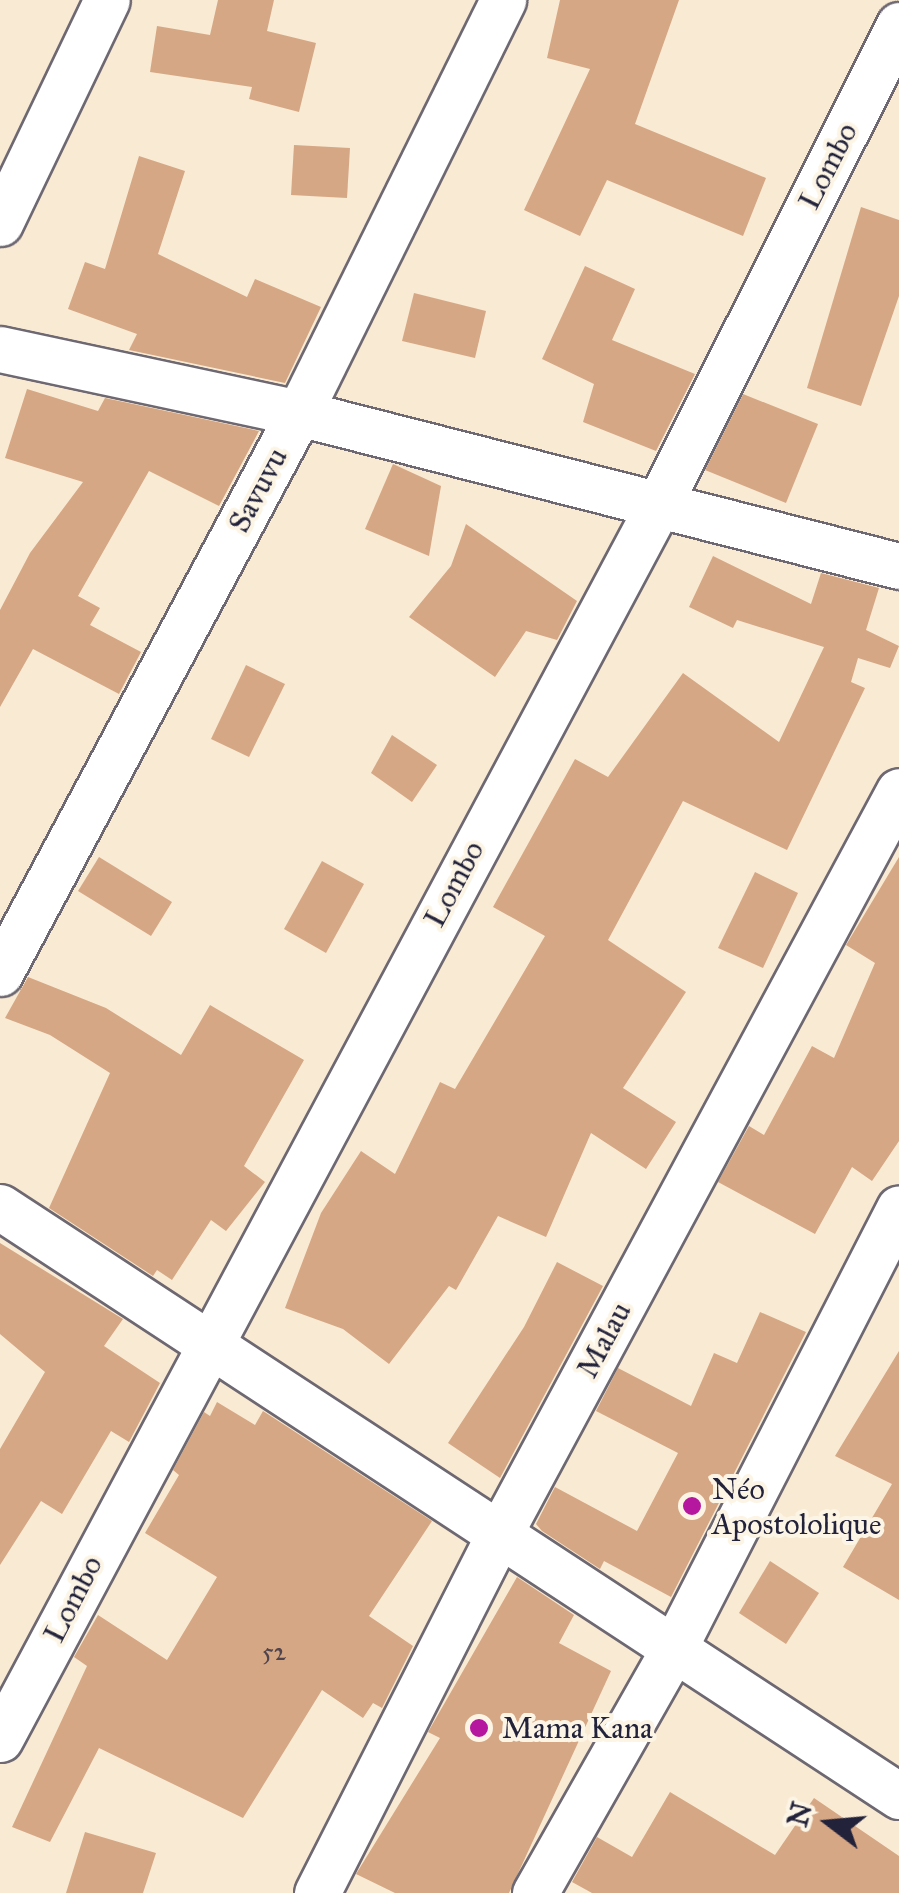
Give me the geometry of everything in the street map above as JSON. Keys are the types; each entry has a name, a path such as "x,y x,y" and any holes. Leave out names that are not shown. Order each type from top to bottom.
{"street":[{"path":"0,223 107,0"},
{"name":"Savuvu","path":"0,972 300,413 503,0"},
{"name":"Lombo","path":"0,1739 207,1341 658,506 899,25"},
{"path":"0,348 300,413 899,566"},
{"name":"Malau","path":"317,1893 501,1531 899,791"},
{"path":"0,1207 501,1531 674,1650 899,1796"},
{"path":"534,1893 674,1650 899,1208"}],"building":[{"path":"218,0 274,0 267,31 316,43 299,112 249,99 252,87 150,72 157,26 210,35"},
{"path":"560,0 679,0 635,124 766,178 743,236 607,180 580,236 524,210 590,69 547,58"},
{"path":"294,145 350,148 347,198 291,195"},
{"path":"139,156 185,171 158,254 247,297 255,279 321,307 285,383 129,350 137,334 68,309 85,262 105,269"},
{"path":"861,207 899,220 899,296 861,406 807,388"},
{"path":"585,266 635,289 612,340 695,374 656,451 583,422 594,384 542,359"},
{"path":"414,293 486,311 475,358 402,341"},
{"path":"27,389 98,411 105,398 259,431 219,506 149,471 78,596 100,608 90,625 141,652 119,694 33,649 0,707 0,610 30,553 83,482 5,458"},
{"path":"743,394 818,424 786,503 705,470"},
{"path":"393,464 441,486 429,556 365,529"},
{"path":"466,524 577,601 557,640 526,631 495,677 409,617 451,566"},
{"path":"713,556 811,604 821,573 879,588 866,630 899,646 890,668 858,658 851,682 865,688 787,850 683,801 608,940 686,992 623,1088 676,1122 646,1169 591,1133 546,1237 498,1216 456,1290 449,1286 389,1364 343,1329 285,1308 321,1213 361,1151 395,1174 440,1082 455,1089 545,936 493,907 575,759 608,777 683,673 779,742 824,647 737,620 733,628 689,607"},
{"path":"246,665 285,684 249,757 211,739"},
{"path":"392,735 437,765 412,802 371,773"},
{"path":"99,857 172,902 151,936 78,891"},
{"path":"899,857 899,1141 872,1181 852,1167 815,1234 718,1182 749,1126 764,1135 812,1046 834,1058 875,963 846,945"},
{"path":"322,861 364,884 326,953 284,929"},
{"path":"755,872 798,893 763,968 718,948"},
{"path":"28,977 106,1008 181,1055 210,1005 304,1060 244,1166 265,1182 226,1231 211,1220 172,1280 157,1270 153,1276 49,1208 110,1073 50,1035 5,1018"},
{"path":"0,1243 123,1319 104,1346 160,1383 129,1442 111,1431 62,1514 41,1501 0,1565 0,1449 45,1372 0,1334"},
{"path":"557,1262 603,1286 500,1478 448,1443 524,1327"},
{"path":"760,1312 806,1332 671,1597 604,1561 600,1569 542,1531 536,1524 555,1487 637,1531 678,1453 596,1411 618,1368 691,1406 714,1353 737,1363"},
{"path":"899,1351 899,1600 843,1567 892,1484 835,1456"},
{"path":"217,1402 255,1425 263,1411 432,1521 369,1616 413,1646 382,1708 373,1703 363,1718 322,1690 243,1818 99,1748 50,1842 12,1827 87,1666 74,1657 98,1615 167,1660 217,1577 145,1533 179,1475 173,1470 204,1412 210,1416"},
{"path":"770,1561 819,1593 786,1644 739,1613"},
{"path":"517,1577 574,1615 559,1643 611,1671 509,1893 395,1893 356,1874 440,1738 428,1732"},
{"path":"670,1792 775,1855 814,1798 899,1856 899,1893 592,1893 572,1882 597,1837 632,1857"},
{"path":"85,1832 156,1853 143,1893 66,1893"}],"place":[{"name":"Néo Apostololique","path":"692,1506"},
{"name":"Mama Kana","path":"479,1728"}]}
